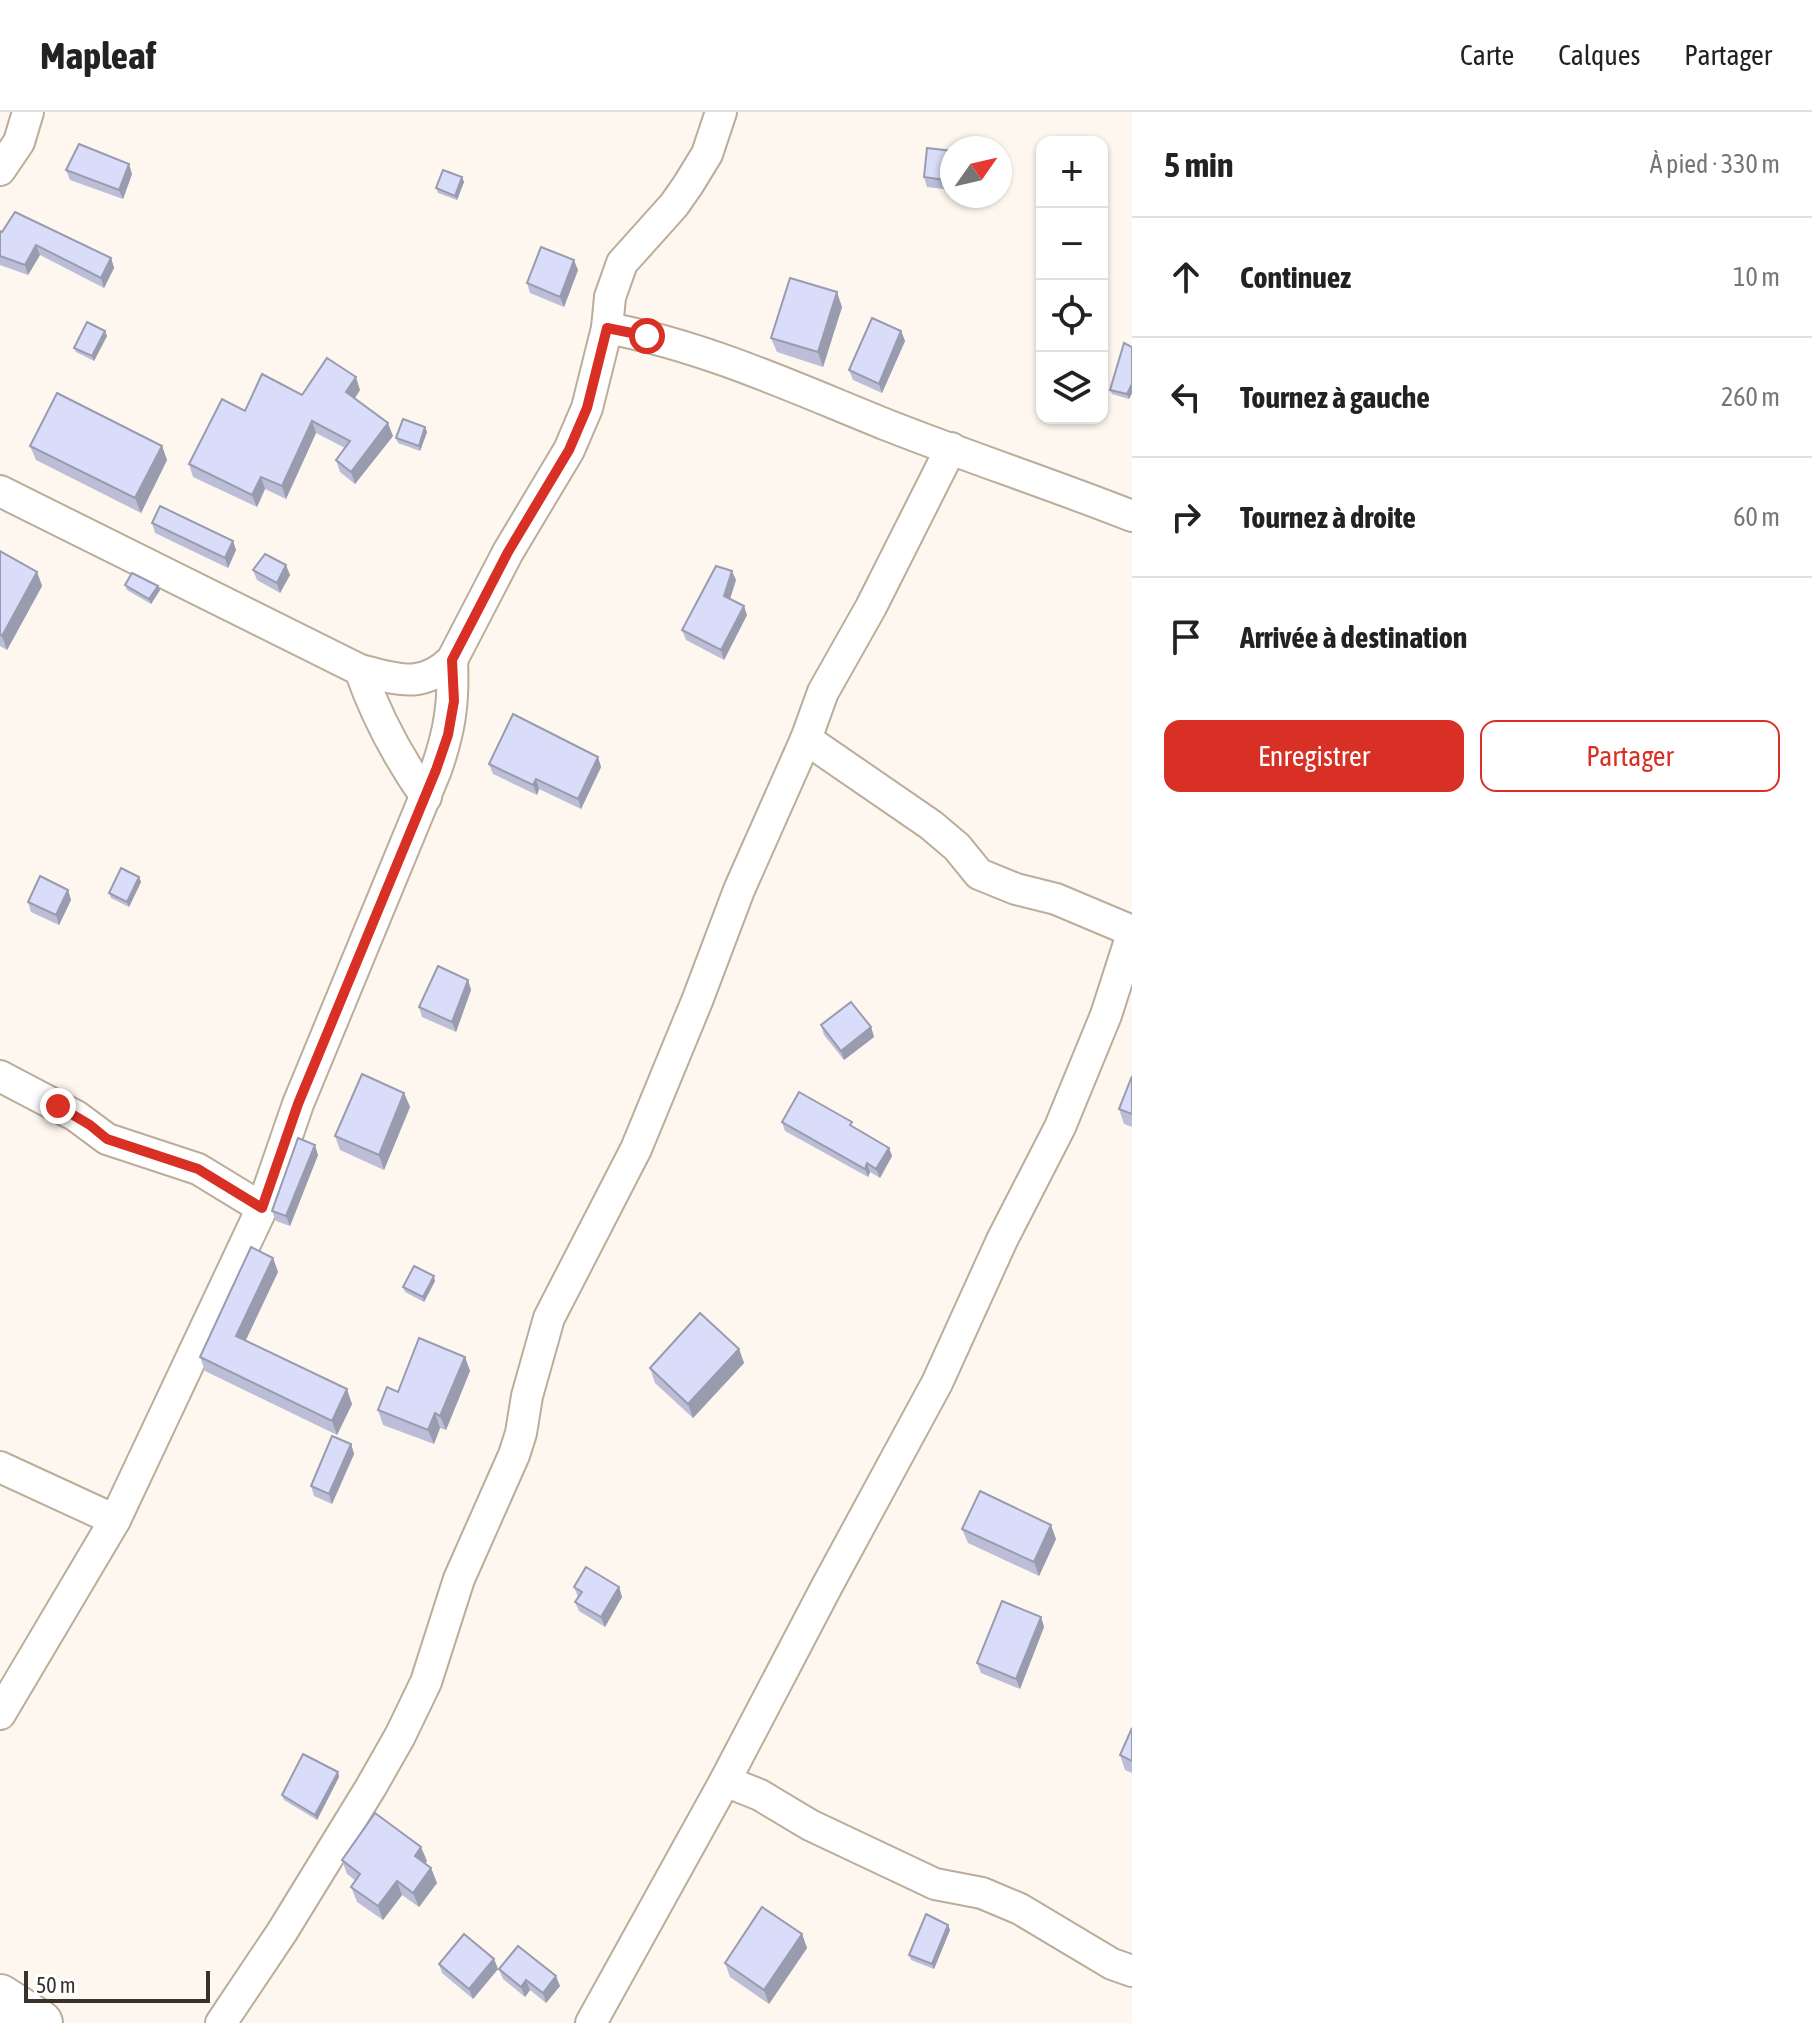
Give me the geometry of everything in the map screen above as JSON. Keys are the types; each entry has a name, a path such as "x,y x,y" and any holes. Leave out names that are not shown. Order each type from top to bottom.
{"highway":[{"path":"0,1997 40,2023"}],"street":[{"path":"0,170 19,142 28,112"},
{"path":"0,491 360,670 398,680 419,680 438,673 452,660 508,552 569,450 587,408 607,328 610,297 622,263 688,185 707,154 721,112"},
{"path":"607,328 647,336 737,364 1132,516"},
{"path":"221,2023 282,1932 371,1787 426,1682 459,1579 514,1455 549,1318 636,1149 750,862 806,739 823,692 871,607 951,448"},
{"path":"0,1714 115,1520 262,1208 298,1104 426,797 448,735 454,701 452,660"},
{"path":"360,670 383,725 404,765 426,797"},
{"path":"591,2023 725,1781 937,1383 1002,1240 1060,1127 1106,1015 1132,933 1056,899 1016,889 979,874 957,847 931,825 806,739"},
{"path":"0,1076 76,1116 107,1139 198,1169 262,1208"},
{"path":"0,1467 115,1520"},
{"path":"725,1781 760,1795 810,1825 935,1884 982,1893 1020,1909 1112,1964 1132,1971"}],"building":[{"path":"79,144 129,164 119,190 66,170"},
{"path":"927,148 940,150 940,179 924,177"},
{"path":"443,170 462,177 455,196 436,188"},
{"path":"15,212 111,258 101,278 36,245 25,265 0,256 0,231"},
{"path":"541,247 574,260 560,297 527,283"},
{"path":"790,278 837,292 818,352 771,338"},
{"path":"872,318 901,331 879,384 849,370"},
{"path":"87,322 105,331 92,356 74,348"},
{"path":"1124,343 1132,347 1132,384 1127,394 1110,390"},
{"path":"327,358 356,377 346,392 388,423 351,472 336,460 350,441 312,421 282,486 261,477 252,495 189,464 222,399 245,411 262,374 302,395"},
{"path":"57,393 162,446 135,498 30,446"},
{"path":"403,419 425,427 419,446 396,438"},
{"path":"160,506 233,541 225,558 152,523"},
{"path":"0,551 37,572 2,636 0,634"},
{"path":"265,554 286,565 277,583 253,570"},
{"path":"716,566 732,571 724,596 744,606 721,650 682,630"},
{"path":"132,573 158,586 149,599 125,585"},
{"path":"513,714 598,757 578,799 536,779 533,785 489,764"},
{"path":"121,868 139,877 127,902 109,893"},
{"path":"40,876 68,890 56,915 28,902"},
{"path":"438,966 468,980 452,1022 419,1007"},
{"path":"851,1002 871,1027 841,1051 821,1025"},
{"path":"362,1074 404,1093 379,1155 335,1136"},
{"path":"1132,1076 1132,1114 1119,1109"},
{"path":"799,1092 852,1122 850,1125 889,1148 876,1169 867,1163 865,1169 782,1122"},
{"path":"298,1138 315,1145 286,1216 272,1211"},
{"path":"251,1247 273,1258 236,1336 347,1389 332,1421 200,1357"},
{"path":"414,1266 434,1276 423,1297 403,1287"},
{"path":"700,1313 739,1349 688,1404 650,1368"},
{"path":"419,1338 465,1357 440,1416 435,1413 428,1430 378,1410 387,1387 398,1392"},
{"path":"332,1436 351,1444 329,1494 311,1486"},
{"path":"980,1491 1051,1525 1034,1562 962,1529"},
{"path":"586,1567 619,1587 601,1617 575,1602 582,1592 574,1587"},
{"path":"1002,1601 1041,1617 1016,1679 977,1663"},
{"path":"1132,1728 1132,1761 1120,1755"},
{"path":"303,1754 338,1772 315,1815 282,1795"},
{"path":"375,1813 421,1847 415,1856 431,1868 413,1893 397,1881 378,1906 351,1887 360,1874 342,1860"},
{"path":"762,1907 802,1934 764,1990 725,1963"},
{"path":"926,1914 948,1925 932,1964 909,1955"},
{"path":"464,1934 494,1959 469,1989 439,1964"},
{"path":"518,1946 556,1976 543,1993 526,1980 521,1987 499,1969"}],"route":[{"path":"58,1106 107,1139 198,1169 262,1208 298,1104 436,770 448,735 454,701 452,660 508,552 569,450 587,408 607,328 647,336"}]}
